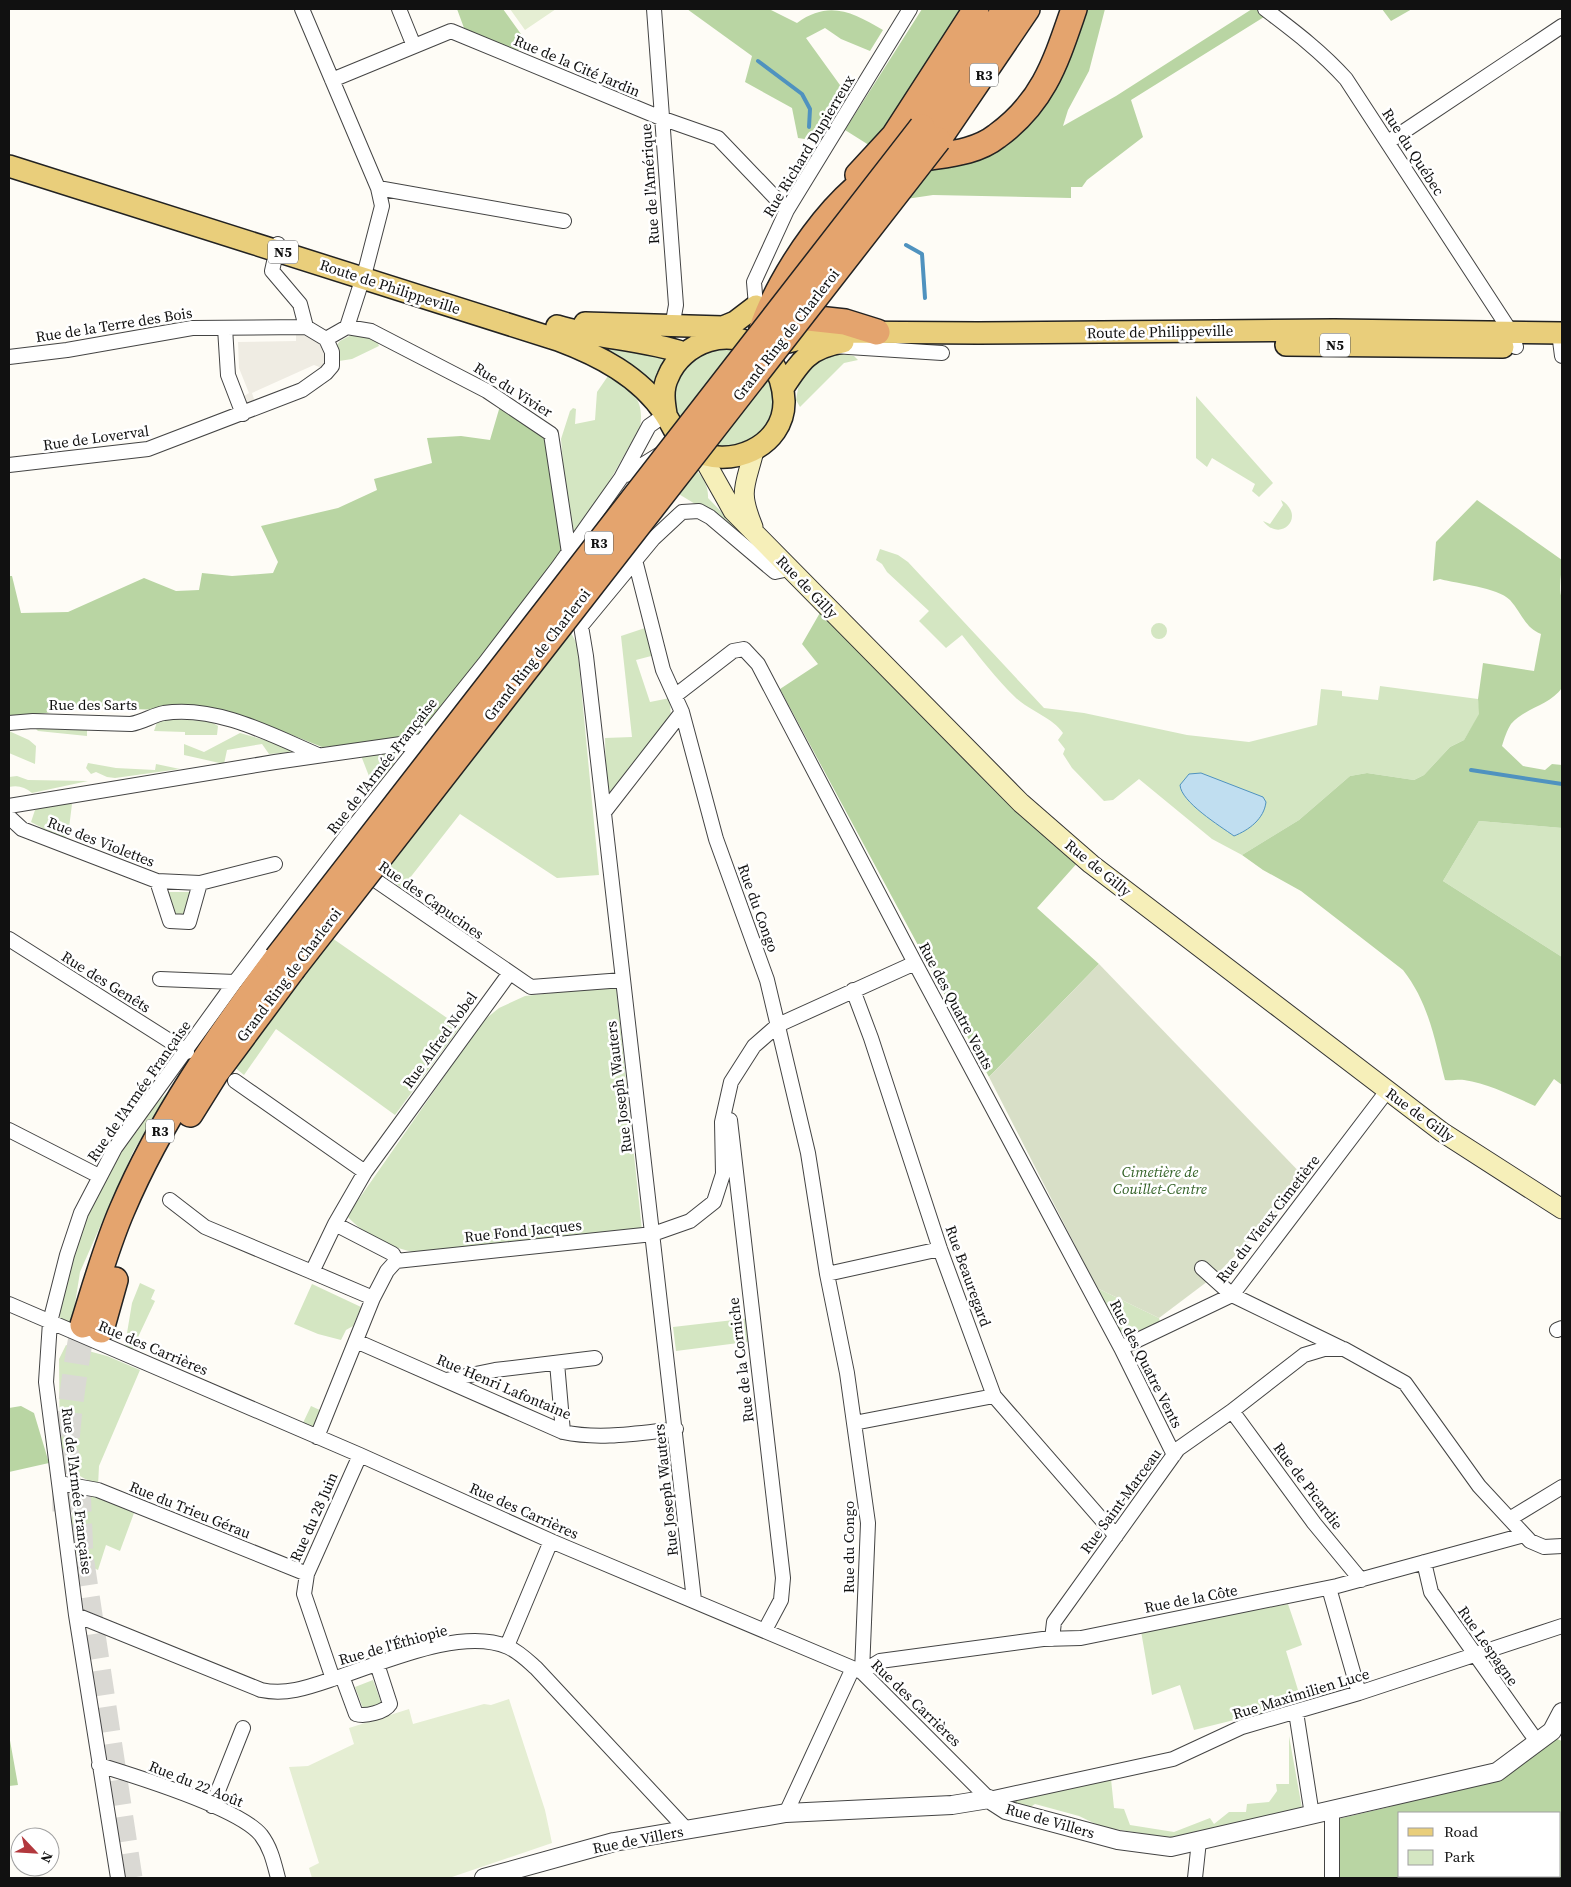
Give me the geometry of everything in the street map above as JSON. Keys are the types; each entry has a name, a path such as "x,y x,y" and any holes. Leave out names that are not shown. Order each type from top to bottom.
{"highway":[{"path":"740,341 762,327 766,300 830,200 883,150 894,136 976,9"},
{"name":"Grand Ring de Charleroi","path":"930,134 980,47 1005,9"},
{"name":"Grand Ring de Charleroi","path":"92,1328 115,1278 137,1217 170,1147 284,964 1028,9"},
{"path":"766,300 828,217 865,180 892,166 969,150 996,138 1018,119 1039,95 1050,75 1074,9"},
{"path":"766,300 788,314 817,320 845,322 877,332"}],"main road":[{"name":"Route de Philippeville","path":"9,159 277,247"},
{"name":"Route de Philippeville","path":"9,166 364,274 558,340 588,352 618,368 642,387 666,414"},
{"name":"Route de Philippeville","path":"364,274 547,323 581,334 666,347 684,353"},
{"name":"N5","path":"740,341 729,325 766,300"},
{"name":"N5","path":"547,323 672,326 740,341"},
{"name":"Route de Philippeville","path":"740,341 771,361 779,374 783,388 784,406 778,424 768,439 754,451 737,457 719,459 701,454 680,440 666,414 664,394 667,379 674,365 684,353 700,343 718,338 778,344 828,332 978,333 1334,330 1561,343"},
{"name":"Route de Philippeville","path":"783,388 800,362 825,345 846,342 902,340 1514,340"},
{"path":"754,451 743,490 743,503 755,532"},
{"name":"Rue de Gilly","path":"701,454 733,511 1021,803 1070,845 1387,1091 1442,1132 1562,1209"}],"street":[{"path":"277,247 272,271 300,304 306,327 326,339 347,327 364,274 382,206 378,188 302,9"},
{"path":"399,9 414,46"},
{"name":"Rue de l'Amérique","path":"654,9 676,305 672,326"},
{"name":"Rue Richard Dupierreux","path":"766,300 754,282 787,210 910,9"},
{"name":"Rue du Québec","path":"1265,9 1331,63 1346,79 1514,340"},
{"path":"1388,142 1562,26"},
{"name":"Rue de la Cité Jardin","path":"332,80 451,31 662,118 718,138 787,210"},
{"path":"378,188 564,221"},
{"name":"Rue de la Terre des Bois","path":"9,357 67,350 192,328 306,327"},
{"name":"Rue du Vivier","path":"347,327 371,332 488,391 551,434 568,553"},
{"path":"225,328 228,375 243,414"},
{"name":"Rue de Loverval","path":"9,466 148,450 243,414 302,390 326,373 332,366 332,352 326,339"},
{"path":"825,345 942,353"},
{"name":"Rue de l'Armée Française","path":"118,1878 76,1615 46,1382 50,1322 81,1213 115,1148 187,1052 236,982 334,852 544,586 621,478 649,426 666,414"},
{"name":"Rue de l'Armée Française","path":"621,478 680,440"},
{"path":"544,586 581,626 653,539 682,512 692,510 710,517 775,572 789,569"},
{"name":"Rue du Congo","path":"635,560 663,670 676,695 682,712 716,839 767,980 808,1153 847,1373 868,1523 857,1670"},
{"name":"Rue Joseph Wauters","path":"581,626 605,811 694,1600"},
{"name":"Rue des Quatre Vents","path":"676,695 733,651 744,649 758,664 1121,1348 1174,1455"},
{"path":"605,811 682,712"},
{"name":"Rue des Sarts","path":"9,724 33,721 131,724 145,722 163,714 195,714 243,723 318,755"},
{"path":"9,806 318,755 422,741"},
{"name":"Rue des Violettes","path":"9,817 22,829 157,881 200,883 275,864"},
{"name":"Rue des Capucines","path":"334,852 509,974"},
{"path":"157,881 170,921 180,922 189,922 200,883"},
{"name":"Rue des Genêts","path":"9,939 187,1052"},
{"path":"731,1082 754,1046 778,1025 915,963"},
{"path":"509,974 531,987 623,980"},
{"name":"Rue Alfred Nobel","path":"312,1272 335,1224 365,1172 509,974"},
{"path":"160,980 236,982"},
{"name":"Rue Beauregard","path":"853,990 871,1038 940,1249 994,1396 1116,1536"},
{"path":"235,1081 365,1172"},
{"name":"Rue Fond Jacques","path":"396,1261 653,1234 690,1221 714,1202 723,1174 722,1122 731,1082"},
{"name":"Rue de la Corniche","path":"731,1082 729,1112 783,1578 780,1600 765,1630"},
{"name":"Rue du Vieux Cimetière","path":"1121,1348 1232,1295 1387,1091"},
{"path":"9,1130 99,1176"},
{"path":"170,1200 205,1227 373,1298"},
{"path":"317,1437 373,1298 387,1271 396,1261 393,1254 335,1224"},
{"path":"828,1274 940,1249"},
{"path":"1202,1268 1232,1295 1344,1349 1405,1383 1479,1486 1511,1518 1524,1535 1536,1545 1544,1548 1562,1546"},
{"name":"Rue des Carrières","path":"9,1304 360,1455 551,1541 857,1670 989,1799"},
{"name":"Rue Henri Lafontaine","path":"356,1341 563,1432 583,1436 676,1429"},
{"name":"Rue Saint-Marceau","path":"1052,1639 1054,1622 1178,1449 1232,1411 1304,1355 1324,1349 1344,1349"},
{"path":"446,1380 496,1370 595,1358"},
{"path":"557,1363 563,1432"},
{"path":"854,1423 994,1396"},
{"name":"Rue de Picardie","path":"1232,1411 1314,1523 1361,1580"},
{"name":"Rue du 28 Juin","path":"360,1455 306,1574 304,1594 338,1678 356,1714 362,1716 384,1710 390,1704 377,1664"},
{"name":"Rue du Trieu Gérau","path":"59,1483 98,1490 306,1574"},
{"path":"1511,1518 1562,1487"},
{"name":"Rue de la Côte","path":"857,1670 880,1661 1052,1639 1081,1638 1329,1588 1524,1535"},
{"path":"508,1646 551,1541"},
{"name":"Rue Lespagne","path":"1424,1562 1431,1592 1538,1743"},
{"path":"1329,1588 1359,1693"},
{"name":"Rue de l'Éthiopie","path":"76,1615 261,1690 276,1693 292,1692 438,1645 479,1640 508,1646 536,1668 686,1830"},
{"name":"Rue Maximilien Luce","path":"989,1799 1173,1759 1242,1727 1359,1693 1562,1626"},
{"path":"786,1814 857,1670"},
{"path":"1296,1712 1312,1815"},
{"name":"Rue de Villers","path":"491,1877 614,1842 786,1814 952,1806 989,1799 1006,1810 1118,1840 1171,1847 1497,1772 1557,1732 1562,1712"},
{"path":"212,1806 243,1728"},
{"name":"Rue du 22 Août","path":"99,1765 140,1778 237,1816 260,1834 271,1852 278,1878"},
{"path":"1332,1810 1332,1878"},
{"path":"1195,1878 1199,1842"}],"green space":[{"path":"457,9 503,9 526,41 516,53 464,28"},
{"path":"510,9 556,9 525,30"},
{"path":"687,9 769,9 797,23 820,12 840,11 861,18 883,30 870,51 841,39 825,28 806,38 845,92 817,141 798,138 792,108 745,82 752,56"},
{"path":"922,9 964,9 872,147 845,130"},
{"path":"1083,9 1105,9 1089,71 1068,110 1063,126 1116,96 1252,9 1258,9 1264,17 1131,100 1143,137 1087,180 1082,187 1071,187 1071,198 933,195 906,199 932,165 989,152"},
{"path":"1382,9 1412,9 1391,21"},
{"path":"355,333 377,341 379,346 352,359 339,361 335,347 340,341"},
{"path":"594,343 672,358 659,393"},
{"path":"719,348 736,348 765,365 777,395 769,427 742,448 708,447 682,425 676,410 675,392 680,376 690,362 703,353"},
{"path":"837,353 854,356 858,360 844,363 800,407 796,400 800,377 815,358"},
{"path":"608,376 630,390 638,402 641,417 640,427 604,491 574,532 568,523 561,439 570,411 573,408 576,409 575,424 595,420 597,392"},
{"path":"1196,396 1273,483 1259,497 1252,491 1255,484 1212,458 1207,467 1196,458"},
{"path":"500,406 533,427 535,432 548,440 563,553 421,735 368,744 322,747 252,719 215,711 82,708 9,718 9,576 12,576 21,613 68,612 144,578 176,591 199,590 202,573 232,576 273,573 278,562 261,526 338,508 377,490 374,479 432,463 427,438 461,436 490,440"},
{"path":"683,458 704,480 708,498 740,531 677,493"},
{"path":"1281,500 1292,513 1288,525 1283,529 1277,530 1263,521 1270,524 1283,505"},
{"path":"1477,500 1562,560 1560,585 1562,599 1562,688 1551,699 1523,714 1511,724 1502,746 1523,766 1545,770 1552,764 1562,765 1562,828 1479,821 1443,881 1562,957 1562,1085 1554,1079 1535,1106 1483,1084 1464,1080 1445,1080 1425,1009 1403,970 1301,891 1263,870 1242,855 1299,820 1350,776 1367,773 1414,780 1424,775 1450,747 1464,740 1479,714 1478,699 1483,663 1534,671 1541,634 1527,624 1510,600 1487,589 1440,579 1433,581 1436,542"},
{"path":"880,549 898,555 908,562 1044,708 1084,713 1187,735 1249,742 1317,725 1321,689 1342,691 1342,696 1378,700 1380,686 1478,699 1480,714 1464,740 1450,747 1424,775 1414,780 1367,773 1350,776 1299,820 1242,855 1212,839 1139,779 1113,800 1104,801 1072,768 1063,754 1065,749 1058,740 1063,733 1059,728 1016,698 962,635 946,648 919,621 929,611 876,560"},
{"path":"821,611 1079,861 1037,908 1099,964 989,1077 780,689 818,664 802,644"},
{"path":"1159,623 1165,625 1167,631 1165,637 1159,639 1153,637 1151,631 1153,625"},
{"path":"645,628 655,655 636,660 650,702 670,698 671,720 610,795 606,779 605,738 632,737 621,636"},
{"path":"570,631 577,644 599,875 557,878 460,814 402,888 385,877 383,872"},
{"path":"168,719 210,721 218,726 217,735 185,735 185,732 154,731 157,722"},
{"path":"35,728 87,729 87,736 38,731"},
{"path":"9,731 29,740 36,746 35,764 9,753"},
{"path":"240,733 293,748 293,752 269,754 262,744 227,750 224,764 184,755 184,744 204,752"},
{"path":"396,750 393,766 374,789 360,753"},
{"path":"88,763 116,768 155,770 156,764 180,769 115,778 96,772 91,774 86,768"},
{"path":"17,776 28,780 88,781 32,793 21,787 9,787 9,777"},
{"path":"49,802 72,804 68,836 63,839 31,822 35,810"},
{"path":"1479,821 1562,828 1562,957 1443,881"},
{"path":"168,892 190,892 187,920 176,917"},
{"path":"332,938 460,1027 395,1115 276,1029 244,1075 233,1066"},
{"name":"Cimetière de Couillet-Centre","path":"1099,964 1308,1181 1216,1275 1159,1318 1097,1288 989,1077"},
{"path":"616,986 642,1230 423,1254 391,1246 363,1231 347,1216 483,1021 499,1008 525,996"},
{"path":"168,1092 133,1152 80,1272 72,1323 61,1322 60,1308 72,1260 80,1234 103,1181 133,1133"},
{"path":"140,1283 155,1290 151,1299 155,1301 132,1350 125,1345 132,1303"},
{"path":"312,1284 361,1307 353,1326 346,1330 341,1340 318,1334 294,1324"},
{"path":"1097,1288 1159,1318 1160,1322 1126,1337 1122,1336"},
{"path":"751,1318 754,1341 676,1351 673,1327"},
{"path":"66,1345 107,1356 140,1370 99,1466 98,1486 60,1465 59,1359"},
{"path":"21,1406 34,1413 49,1463 9,1472 9,1408"},
{"path":"311,1406 322,1411 313,1431 302,1425"},
{"path":"72,1494 97,1496 134,1513 120,1551 106,1545 98,1570 85,1564 80,1574 72,1524"},
{"path":"1288,1604 1302,1645 1286,1651 1302,1703 1194,1730 1180,1685 1152,1695 1141,1631"},
{"path":"373,1680 382,1705 364,1711 355,1687"},
{"path":"509,1699 545,1810 552,1843 449,1878 312,1878 309,1868 319,1863 289,1767 308,1766 354,1744 349,1728 409,1709 413,1724"},
{"path":"9,1735 18,1785 9,1786"},
{"path":"1289,1736 1302,1808 1183,1840 1102,1827 1079,1816 1035,1804 1029,1808 1013,1803 1024,1796 1111,1779 1114,1808 1124,1809 1130,1825 1174,1832 1210,1818 1214,1824 1229,1812 1246,1812 1247,1804 1269,1802 1277,1791 1276,1784 1289,1784"},
{"path":"1557,1739 1562,1741 1562,1878 1328,1878 1325,1822 1389,1807 1520,1763"}],"shaded area":[{"path":"296,327 326,339 332,366 322,368 314,365 252,393 255,402 243,414 241,398 249,393 239,368 238,342 296,341"}],"water":[{"path":"1201,773 1263,797 1266,802 1265,808 1259,819 1245,831 1234,836 1202,813 1187,799 1180,785 1189,774"}],"waterway":[{"path":"758,61 802,94 810,109 809,127"},
{"path":"906,245 922,254 925,298"},
{"path":"1471,770 1562,784"}],"tunnel":[{"path":"65,1511 65,1464 69,1418 83,1325"},
{"path":"78,1487 81,1556 130,1878"}]}
